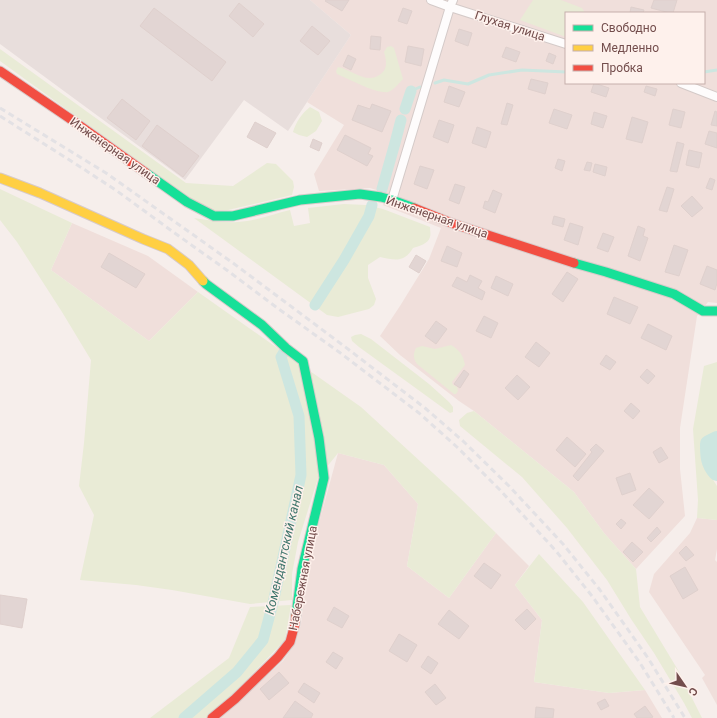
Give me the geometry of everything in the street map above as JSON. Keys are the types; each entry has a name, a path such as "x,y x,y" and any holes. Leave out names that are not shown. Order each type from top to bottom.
{"street":[{"name":"Глухая улица","path":"431,0 451,3 565,44"},
{"path":"392,200 451,3"},
{"name":"Инженерная улица","path":"0,71 187,202 214,216 233,216 300,200 360,194 392,200 454,224 674,294 703,311 717,311"},
{"path":"684,84 717,97"},
{"name":"Набережная улица","path":"0,178 40,193 143,240 168,249 189,265 206,284 262,325 286,348 303,361 319,438 324,478 302,569 295,624 290,642 278,657 235,699 212,718"}],"shaded area":[{"path":"0,0 310,0 351,35 288,131 244,100 185,180 0,44"},
{"path":"310,0 717,0 717,303 708,302 697,316 680,428 680,469 685,516 636,569 604,533 574,492 474,411 400,355 380,336 429,259 441,228 383,205 389,194 370,188 319,191 314,174 344,125 307,102 351,35"},
{"path":"72,223 148,256 198,292 149,341 51,270"},
{"path":"338,453 384,465 418,504 407,566 449,598 496,533 529,566 515,585 542,620 534,682 609,693 645,690 662,718 220,718 283,661 295,644 301,624 308,563"},
{"path":"697,518 717,520 717,549 715,560 717,562 717,705 702,678 705,675 649,592 654,574 690,533"}],"green space":[{"path":"533,0 561,0 582,8 584,12 565,12 565,37 520,20"},
{"path":"391,46 394,48 403,79 390,91 377,91 362,86 337,74 336,71 338,67 365,78 376,77 384,71 386,60 384,52 387,47"},
{"path":"0,49 186,183 233,186 267,163 276,164 293,181 294,187 292,195 228,210 213,211 189,198 0,61"},
{"path":"310,107 319,112 322,121 316,131 307,137 293,132 304,112"},
{"path":"0,189 72,223 51,270 149,341 198,292 361,407 496,533 449,598 407,566 418,504 384,465 338,453 318,478 298,542 292,574 292,600 250,604 172,590 80,580 94,515 79,486 91,360 17,242 0,220"},
{"path":"344,204 366,205 383,209 430,227 430,237 423,244 413,248 410,253 403,258 395,259 380,257 368,265 368,278 376,299 374,305 369,309 338,317 327,315 194,218 221,222 238,222 258,219 290,210 294,226 310,223 308,208"},
{"path":"361,334 371,339 429,384 449,402 453,407 453,412 450,413 352,341 351,337"},
{"path":"451,345 460,353 465,365 452,382 453,385 457,387 458,391 456,394 454,394 417,364 414,356 416,348 422,346 435,349"},
{"path":"717,362 717,437 708,442 706,455 708,472 717,486 717,520 697,518 698,500 693,429 704,366"},
{"path":"474,411 574,492 604,533 636,569 640,607 678,670 702,718 692,718 654,653 607,580 567,528 522,477 460,426 459,420 467,413"},
{"path":"539,554 583,602 645,690 609,693 534,682 542,620 515,585"},
{"path":"291,605 285,640 231,696 206,718 150,718 229,658 250,607"}],"building":[{"path":"349,0 342,11 325,1"},
{"path":"654,0 677,0 673,12 666,12 651,8"},
{"path":"239,3 264,24 253,37 229,16"},
{"path":"631,7 644,10 643,12 630,12"},
{"path":"154,8 226,62 212,81 140,26"},
{"path":"403,8 412,11 407,24 398,21"},
{"path":"312,26 330,41 318,55 300,41"},
{"path":"459,29 472,33 468,46 455,41"},
{"path":"371,36 381,37 380,50 370,49"},
{"path":"408,46 424,49 421,66 405,62"},
{"path":"506,47 520,52 516,62 502,57"},
{"path":"549,53 556,56 553,64 546,61"},
{"path":"348,55 356,59 351,70 343,66"},
{"path":"531,79 548,83 545,94 528,89"},
{"path":"594,84 609,88 606,97 591,92"},
{"path":"449,86 465,92 459,107 444,102"},
{"path":"646,86 657,89 655,96 644,92"},
{"path":"122,99 150,121 136,140 107,118"},
{"path":"507,103 513,105 507,125 501,124"},
{"path":"372,104 391,111 382,132 352,120 358,105 370,109"},
{"path":"554,109 572,115 567,129 549,123"},
{"path":"673,109 685,112 681,128 669,125"},
{"path":"715,111 717,112 717,126 711,125"},
{"path":"594,112 607,116 603,128 591,124"},
{"path":"632,117 648,122 642,143 626,139"},
{"path":"439,120 454,125 448,143 433,137"},
{"path":"255,122 276,133 267,148 247,137"},
{"path":"157,125 199,156 183,177 142,146"},
{"path":"477,127 491,132 486,148 472,143"},
{"path":"709,131 717,133 717,148 705,144"},
{"path":"345,135 371,148 368,154 373,156 367,166 337,150"},
{"path":"313,139 322,143 319,151 310,147"},
{"path":"677,142 684,144 677,172 670,171"},
{"path":"689,150 702,153 699,168 686,165"},
{"path":"558,159 565,161 562,171 555,168"},
{"path":"587,162 592,163 590,171 584,170"},
{"path":"595,164 607,167 605,176 593,172"},
{"path":"420,166 434,170 427,189 414,184"},
{"path":"710,178 715,180 712,190 706,188"},
{"path":"455,184 465,187 459,204 449,200"},
{"path":"667,187 674,189 667,212 659,210"},
{"path":"493,190 502,194 495,213 483,208 485,201 488,202"},
{"path":"692,196 703,208 692,217 681,206"},
{"path":"554,216 565,219 563,227 552,224"},
{"path":"570,223 583,227 578,245 564,240"},
{"path":"638,226 645,229 643,236 648,238 640,261 628,256"},
{"path":"603,233 614,237 608,252 597,248"},
{"path":"674,245 688,250 679,276 665,272"},
{"path":"447,246 462,253 457,267 441,261"},
{"path":"109,253 145,274 136,288 101,267"},
{"path":"416,255 426,261 419,273 409,267"},
{"path":"707,266 717,270 717,283 715,290 700,284"},
{"path":"567,272 578,279 563,302 552,294"},
{"path":"470,275 482,281 478,288 485,292 482,300 452,286 457,277 467,282"},
{"path":"496,276 513,284 508,296 491,288"},
{"path":"614,297 638,307 630,324 607,314"},
{"path":"484,316 498,323 491,338 476,331"},
{"path":"436,321 447,329 436,344 425,336"},
{"path":"648,324 672,336 666,350 641,338"},
{"path":"536,342 550,353 539,367 525,357"},
{"path":"606,355 616,362 610,370 600,364"},
{"path":"647,369 655,376 648,384 640,377"},
{"path":"464,370 469,374 460,388 454,384"},
{"path":"517,375 530,387 518,400 505,388"},
{"path":"631,403 640,411 633,419 624,411"},
{"path":"567,437 586,454 575,467 556,450"},
{"path":"596,444 604,451 578,481 573,476 592,452 590,450"},
{"path":"661,447 668,458 659,463 653,452"},
{"path":"630,473 636,490 622,495 616,478"},
{"path":"649,488 664,502 649,519 633,505"},
{"path":"621,519 626,523 621,529 616,524"},
{"path":"657,527 661,532 651,542 647,538"},
{"path":"632,542 643,552 633,562 623,552"},
{"path":"686,546 694,555 686,561 679,553"},
{"path":"484,563 501,575 491,589 474,576"},
{"path":"685,567 698,590 683,599 670,576"},
{"path":"0,595 27,599 22,628 0,624"},
{"path":"334,607 349,616 342,628 327,620"},
{"path":"527,609 536,619 525,630 515,620"},
{"path":"449,610 469,626 459,639 438,624"},
{"path":"399,634 417,645 407,662 389,651"},
{"path":"333,652 343,658 336,669 326,662"},
{"path":"428,656 438,663 431,674 421,667"},
{"path":"279,672 289,683 269,700 260,689"},
{"path":"304,683 320,693 314,703 298,692"},
{"path":"435,684 446,698 436,705 425,692"},
{"path":"605,699 609,706 601,710 597,703"},
{"path":"295,701 313,714 311,718 283,718"},
{"path":"645,706 653,717 637,718 634,714"},
{"path":"536,707 554,709 553,718 535,718"}],"waterway":[{"name":"Комендантский канал","path":"435,83 444,80 468,84 489,75 522,70 565,72"},
{"name":"Комендантский канал","path":"705,72 717,70"},
{"name":"Комендантский канал","path":"411,91 420,87"},
{"name":"Комендантский канал","path":"405,109 411,91"},
{"name":"Комендантский канал","path":"382,189 401,120"},
{"name":"Комендантский канал","path":"315,305 344,260 369,216 372,205"},
{"name":"Комендантский канал","path":"184,718 237,672 263,640 273,603 301,475 299,416 281,357 284,352"},
{"path":"717,440 709,444 710,459 717,472"}],"railway":[{"path":"0,108 106,173 233,263 425,408 463,441 509,486 563,544 600,590 648,658 685,718"},
{"path":"0,116 117,191 339,352 419,413 457,447 500,490 556,551 592,596 640,663 674,718"}],"traffic: fast":[{"path":"146,173 187,202 214,216 233,216 300,200 360,194 381,197 414,208"},
{"path":"574,263 674,294 703,311 717,311"},
{"path":"203,281 262,325 286,348 303,361 319,438 324,478 302,569 296,615"}],"traffic: slow":[{"path":"0,178 40,193 168,249 189,265 203,281"}],"traffic: jam":[{"path":"0,71 146,173"},
{"path":"414,208 454,224 574,263"},
{"path":"212,718 235,699 278,657 290,642 296,615"}]}
